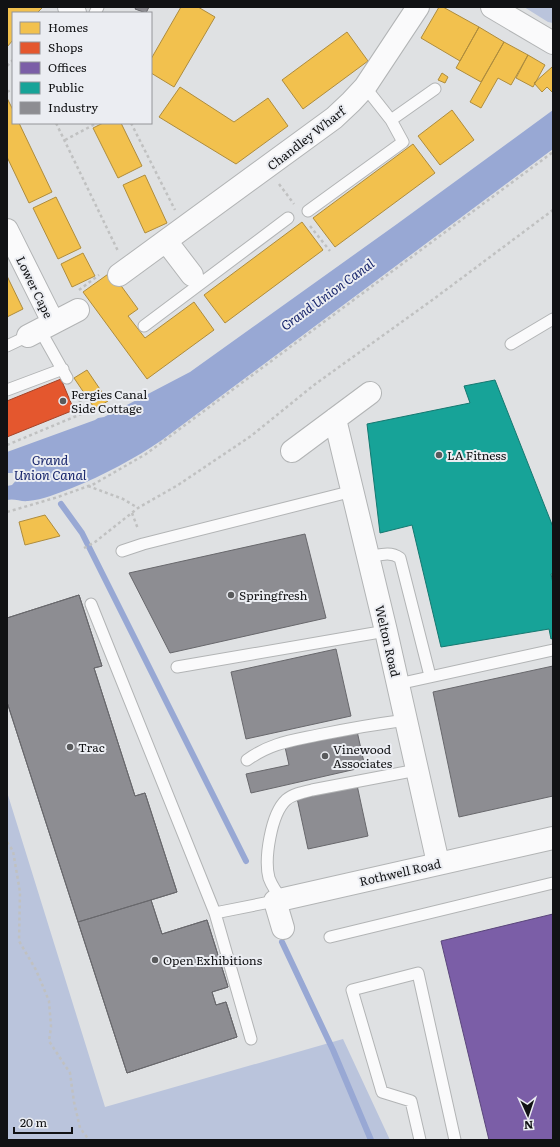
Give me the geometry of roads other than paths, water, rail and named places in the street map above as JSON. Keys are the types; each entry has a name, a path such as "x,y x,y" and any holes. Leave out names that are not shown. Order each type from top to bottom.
{"street":[{"name":"Chandley Wharf","path":"114,268 166,241 334,118 365,87 418,7"},
{"path":"492,7 553,44"},
{"name":"Lower Cape","path":"7,230 40,329 75,302"},
{"path":"166,241 196,280"},
{"path":"292,451 370,393"},
{"name":"Welton Road","path":"335,419 369,557 438,863"},
{"name":"Rothwell Road","path":"278,900 553,838"},
{"path":"278,900 283,928"}],"lane":[{"path":"308,211 403,142 390,120 365,87"},
{"path":"390,120 435,89"},
{"path":"144,326 196,280 288,218"},
{"path":"511,344 553,319"},
{"path":"7,346 40,329 65,374 7,390"},
{"path":"122,551 143,544 353,491"},
{"path":"369,557 388,553 394,554 400,558 430,676"},
{"path":"91,604 215,913 251,1039"},
{"path":"176,667 386,631"},
{"path":"398,684 553,650"},
{"path":"247,760 255,754 276,744 359,726 406,720"},
{"path":"215,913 278,900 269,878 267,866 271,836 275,821 286,800 296,794 312,790 416,770"},
{"path":"330,938 553,883"},
{"path":"420,1140 411,1101 382,1092 352,990 418,973 455,1140"}],"water":[{"name":"Grand Union Canal","path":"553,110 553,149 162,440 141,454 96,478 72,488 34,500 7,500 7,486 12,485 20,476 15,473 7,473 7,452 104,417 190,372"}],"waterway":[{"path":"61,504 82,533 246,861"},
{"path":"282,942 333,1050 371,1140"}],"place":[{"name":"Fergies Canal Side Cottage","path":"63,401"},
{"name":"LA Fitness","path":"439,455"},
{"name":"Springfresh","path":"231,595"},
{"name":"Trac","path":"70,747"},
{"name":"Vinewood Associates","path":"325,756"},
{"name":"Open Exhibitions","path":"155,960"}]}
